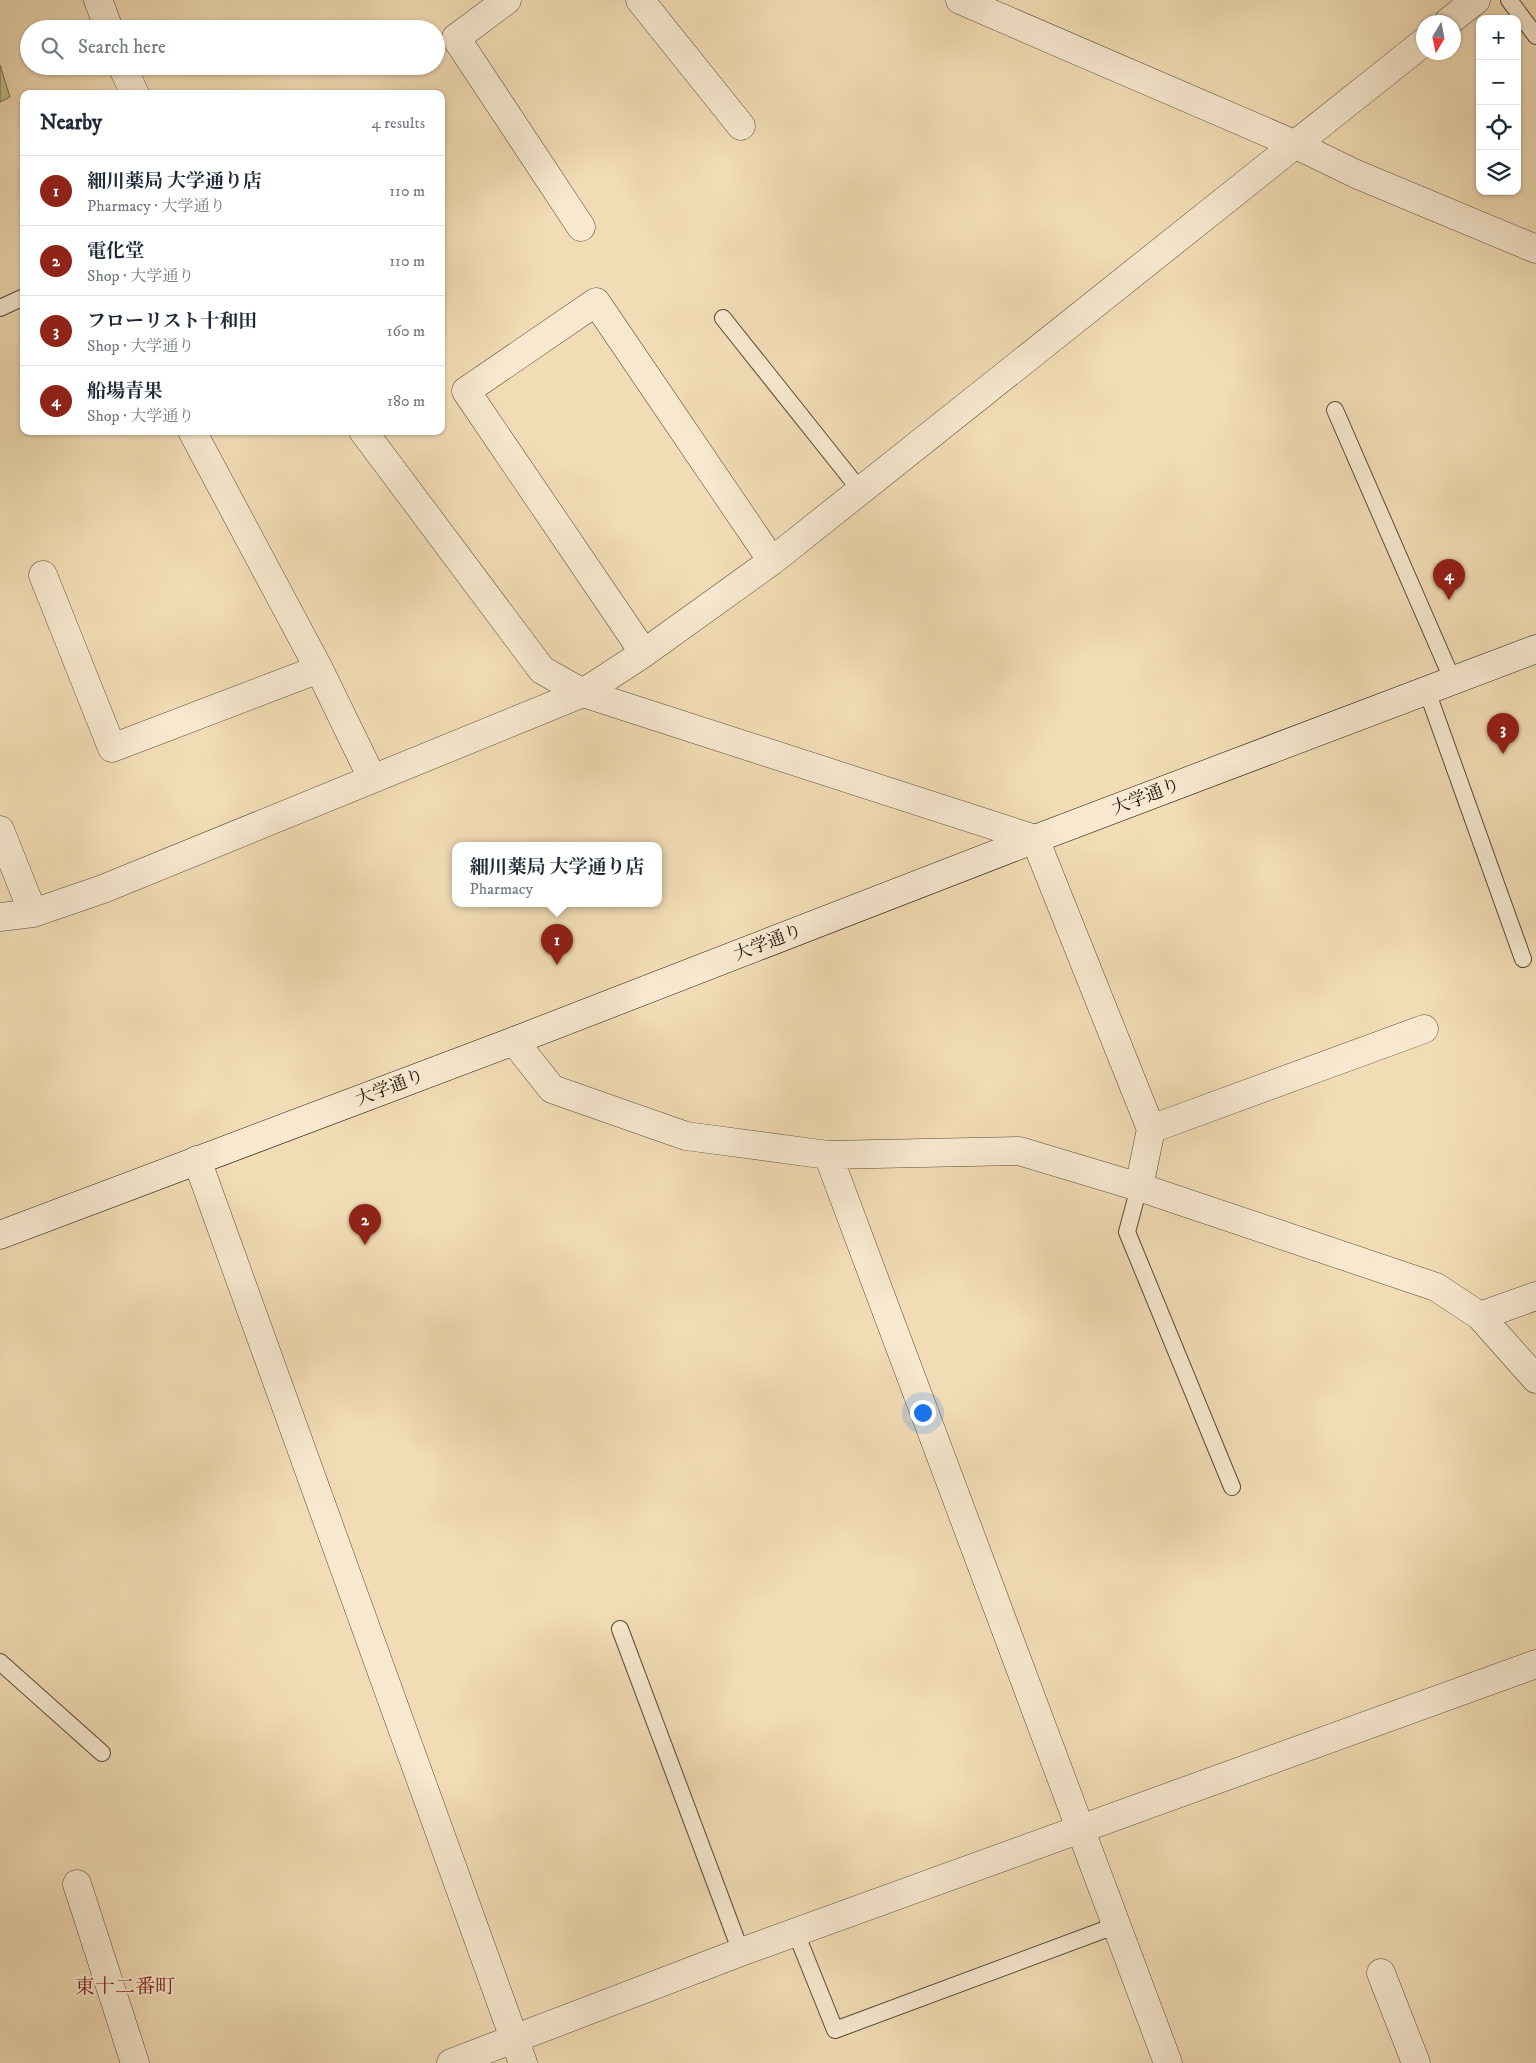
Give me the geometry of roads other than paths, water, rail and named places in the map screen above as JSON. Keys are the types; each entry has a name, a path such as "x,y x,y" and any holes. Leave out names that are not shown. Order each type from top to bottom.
{"street":[{"path":"98,0 106,20"},
{"path":"507,0 456,38 581,227"},
{"path":"640,0 741,126"},
{"path":"960,0 1294,144 1356,174 1536,249"},
{"path":"1457,15 1476,0"},
{"path":"0,917 33,913 103,890 583,693 644,653 772,561 1416,48"},
{"path":"126,75 133,90"},
{"path":"644,653 466,391 596,302 772,561"},
{"path":"194,435 320,669 372,778"},
{"path":"366,435 542,670 583,693 1035,839 1152,1129 1138,1187"},
{"path":"43,575 112,748 320,669"},
{"name":"大学通り","path":"0,1234 514,1041 1035,839 1536,649"},
{"path":"0,830 33,913"},
{"path":"1152,1129 1424,1029"},
{"path":"514,1041 552,1089 686,1136 828,1155 1020,1151 1138,1187 1436,1287 1480,1316 1536,1379"},
{"path":"828,1155 1082,1829 1168,2063"},
{"path":"198,1160 519,2051"},
{"path":"1480,1316 1536,1296"},
{"path":"451,2063 519,2051 741,1952 1536,1664"},
{"path":"77,1884 135,2063"},
{"path":"1381,1973 1416,2063"}],"lane":[{"path":"1509,0 1536,36"},
{"path":"0,308 20,299"},
{"path":"723,318 860,490"},
{"path":"1336,410 1453,681"},
{"path":"1427,691 1523,959"},
{"path":"1138,1187 1127,1232 1232,1487"},
{"path":"620,1629 741,1952"},
{"path":"0,1662 102,1754"},
{"path":"796,1933 835,2030 1117,1925"}],"place":[{"name":"船場青果","path":"1449,600"},
{"name":"フローリスト十和田","path":"1503,754"},
{"name":"細川薬局 大学通り店","path":"557,965"},
{"name":"電化堂","path":"365,1245"}],"district":[{"name":"東十二番町","path":"125,1987"}]}
